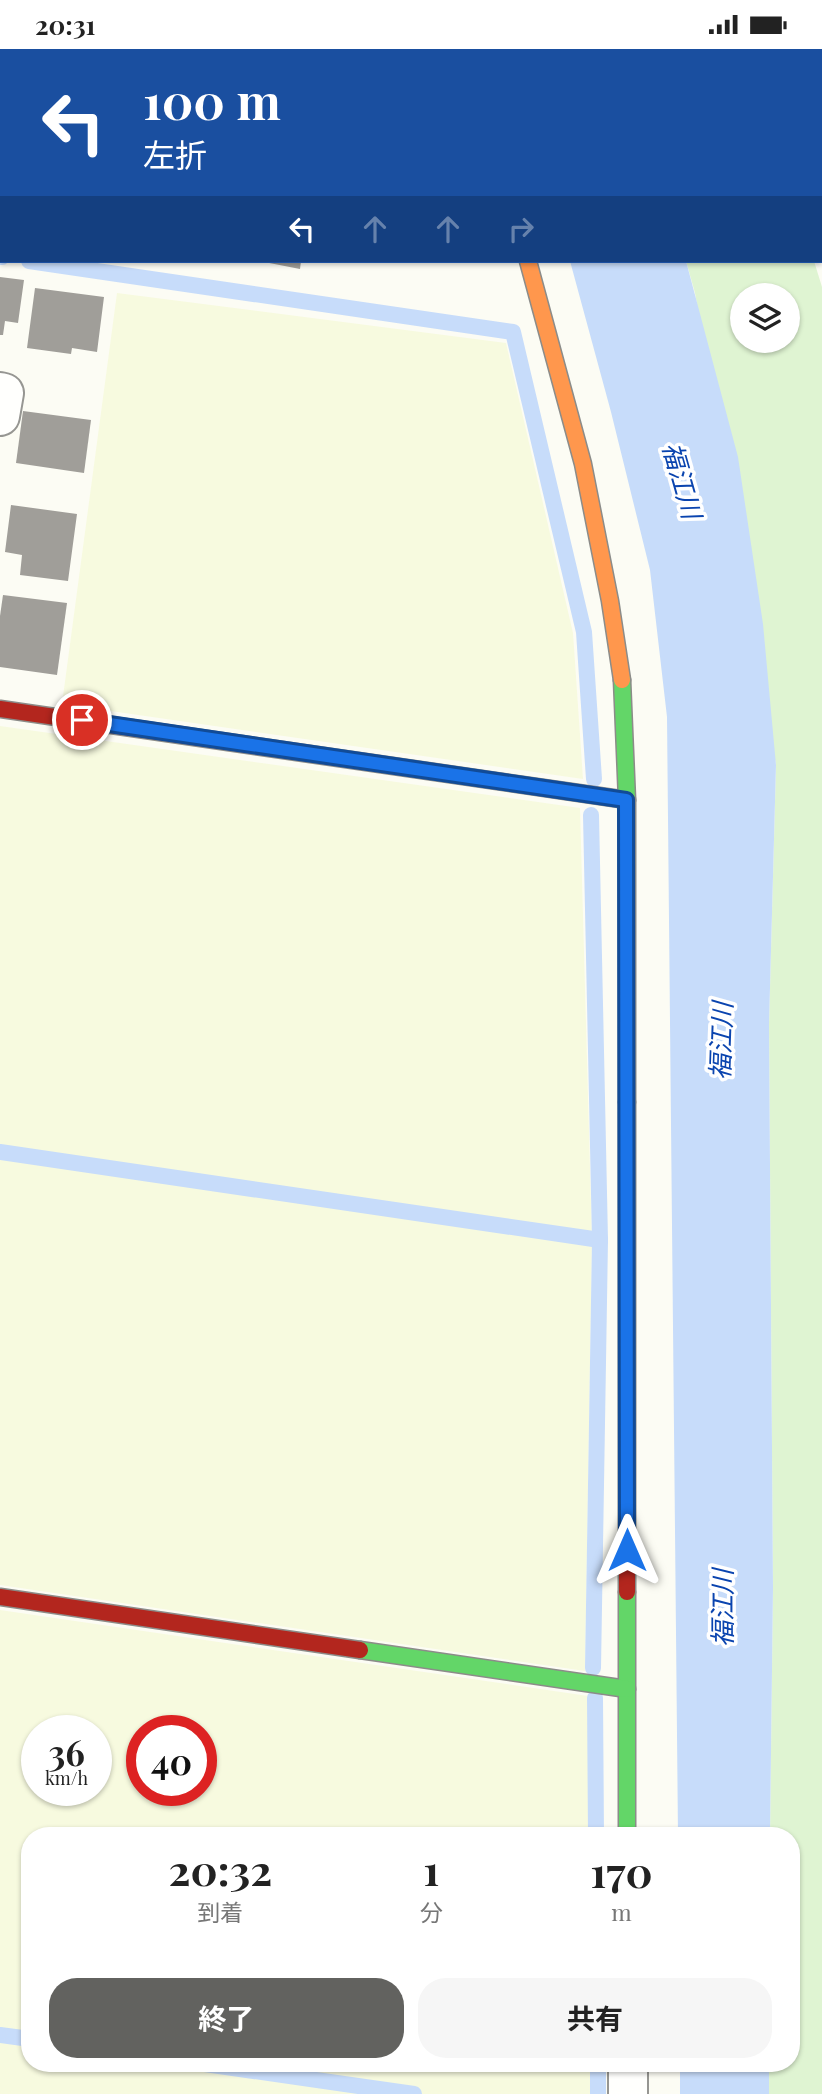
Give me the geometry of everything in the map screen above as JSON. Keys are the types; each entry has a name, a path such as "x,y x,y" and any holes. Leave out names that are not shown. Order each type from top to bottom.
{"street":[{"path":"529,263 583,464 610,601 624,697 627,1827"},
{"path":"0,392 4,393 0,417"},
{"path":"0,709 626,800"},
{"path":"0,1597 627,1689"},
{"path":"628,2072 628,2094"}],"green space":[{"path":"687,263 815,263 822,287 822,2094 769,2094 769,2072 800,2072 800,1827 770,1827 773,1588 769,1025 776,765 695,293"},
{"path":"117,293 506,343 573,633 583,779 62,704"},
{"path":"0,726 580,808 592,1240 585,1671 0,1585"},
{"path":"0,1610 588,1696 590,1827 21,1827 21,2072 594,2072 594,2094 0,2094"}],"water":[{"name":"福江川","path":"571,263 687,263 738,457 763,624 776,765 769,1025 773,1588 770,1827 678,1827 667,717 650,570"},
{"path":"680,2072 769,2072 769,2094 680,2094"}],"building":[{"path":"269,263 301,263 300,269"},
{"path":"0,277 24,280 18,323 5,321 3,335 0,335"},
{"path":"35,288 104,297 97,352 72,348 71,354 27,348"},
{"path":"23,411 91,420 84,473 16,463"},
{"path":"11,505 77,514 68,581 20,575 22,555 5,552"},
{"path":"3,595 67,603 57,675 0,667 0,616"}],"waterway":[{"path":"43,263 513,332 584,632 594,779"},
{"path":"591,815 600,1240 593,1668"},
{"path":"0,1152 600,1240"},
{"path":"595,1698 596,1827"},
{"path":"0,2035 21,2038"},
{"path":"261,2072 414,2094"},
{"path":"598,2072 598,2094"}],"traffic: fast":[{"path":"622,680 627,800 627,1102"},
{"path":"627,1592 627,1827"},
{"path":"360,1650 627,1689"}],"traffic: slow":[{"path":"529,263 583,464 610,601 622,680"}],"traffic: jam":[{"path":"0,709 627,800"},
{"path":"627,1102 627,1592"},
{"path":"0,1597 360,1650"}],"route":[{"path":"82,720 626,800 627,1550"}]}
